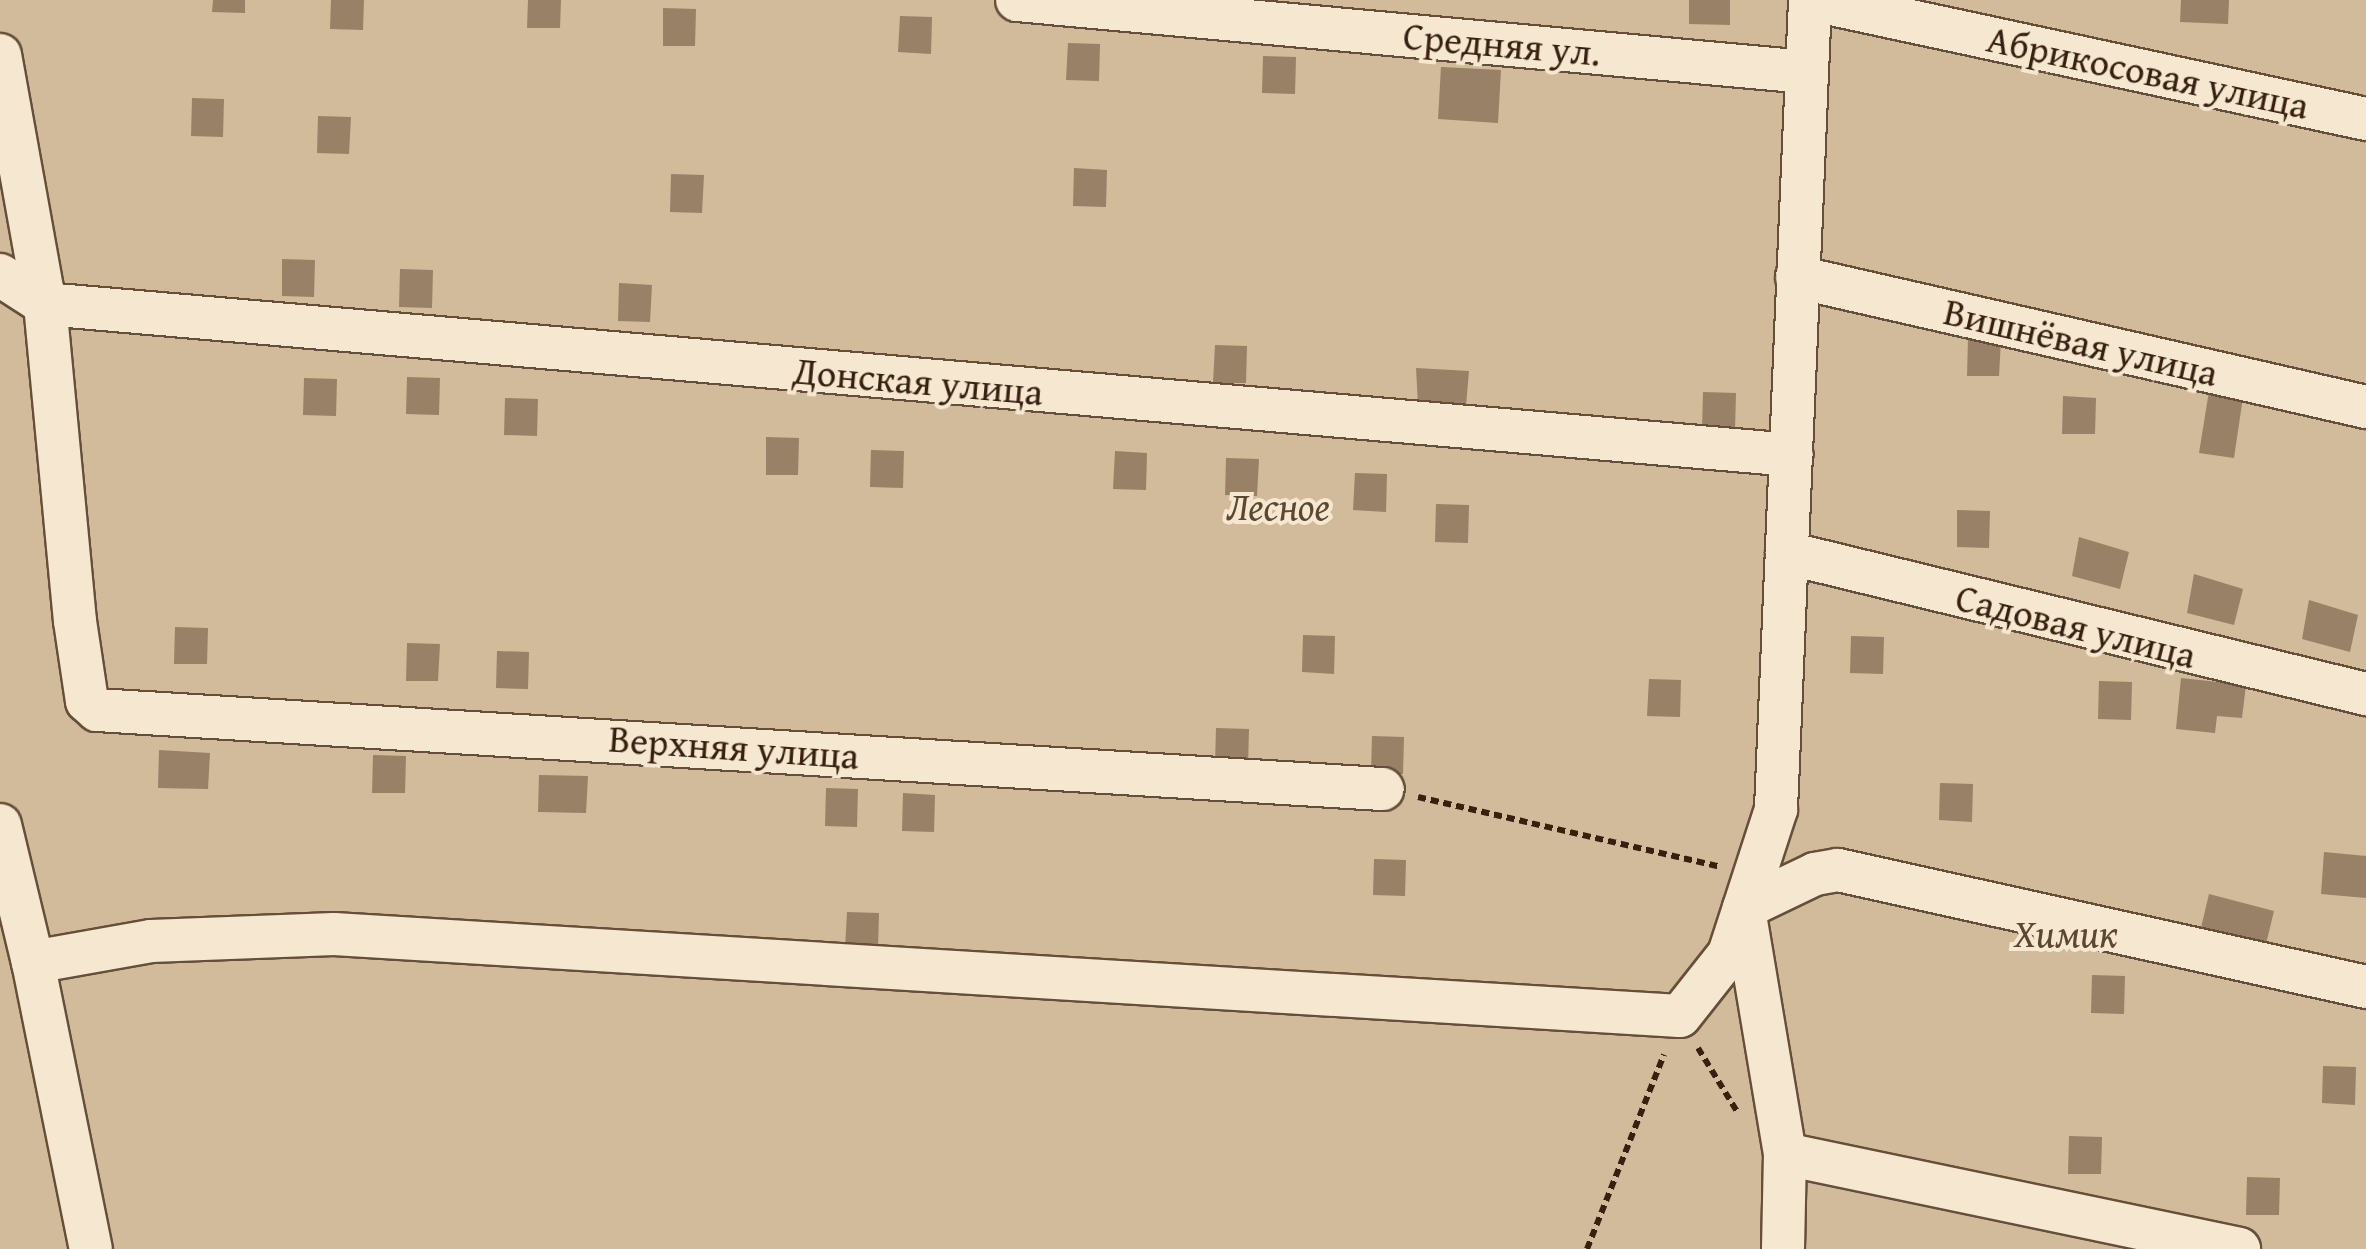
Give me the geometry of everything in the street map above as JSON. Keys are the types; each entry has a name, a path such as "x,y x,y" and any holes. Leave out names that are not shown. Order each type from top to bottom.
{"street":[{"name":"Средняя ул.","path":"1017,0 1807,72"},
{"path":"32,962 151,942 334,934 1680,1016 1729,954 1776,810 1796,277 1812,0"},
{"name":"Абрикосовая улица","path":"1812,0 2366,119"},
{"path":"0,54 45,304"},
{"path":"0,275 45,304"},
{"name":"Вишнёвая улица","path":"1796,277 2366,407"},
{"name":"Донская улица","path":"45,304 1791,455"},
{"name":"Верхняя улица","path":"45,304 88,701 97,710 1383,789"},
{"name":"Садовая улица","path":"1786,553 2366,694"},
{"path":"0,825 91,1249"},
{"path":"1750,891 1838,870 2366,987"},
{"path":"1750,891 1785,1154 1782,1249"},
{"path":"1785,1154 2239,1249"}],"path":[{"path":"1383,789 1750,891"},
{"path":"1680,1016 1730,1106 1785,1154"},
{"path":"1587,1249 1680,1016"}],"green space":[{"path":"0,0 2366,0 2366,1249 0,1249"}],"building":[{"path":"213,0 245,0 245,13 212,12"},
{"path":"331,0 364,0 363,30 330,29"},
{"path":"528,0 561,0 560,28 527,28"},
{"path":"1689,0 1730,0 1730,25 1689,24"},
{"path":"2181,0 2229,0 2228,24 2180,22"},
{"path":"663,8 696,9 695,46 663,46"},
{"path":"900,16 932,17 931,54 898,52"},
{"path":"1068,43 1100,44 1099,81 1066,80"},
{"path":"1263,56 1296,57 1295,94 1262,93"},
{"path":"1441,67 1501,70 1498,123 1438,119"},
{"path":"192,98 224,99 223,137 191,136"},
{"path":"318,116 351,117 349,154 317,153"},
{"path":"1074,168 1107,170 1106,207 1073,206"},
{"path":"671,174 704,175 702,213 670,212"},
{"path":"282,259 315,260 314,297 282,296"},
{"path":"400,269 433,270 432,308 399,307"},
{"path":"619,283 652,285 650,322 618,321"},
{"path":"1968,338 2001,340 1999,376 1967,376"},
{"path":"1215,345 1247,346 1246,383 1213,383"},
{"path":"1416,368 1469,371 1466,406 1418,404"},
{"path":"407,377 440,378 439,415 406,414"},
{"path":"304,378 337,379 336,416 303,415"},
{"path":"2209,391 2243,397 2234,458 2199,453"},
{"path":"1703,392 1736,393 1735,430 1702,429"},
{"path":"2063,396 2096,398 2095,434 2062,434"},
{"path":"505,398 538,399 537,436 504,435"},
{"path":"766,437 799,438 798,475 766,475"},
{"path":"871,450 904,451 903,488 870,487"},
{"path":"1115,451 1147,453 1146,490 1113,489"},
{"path":"1226,458 1259,459 1257,496 1225,495"},
{"path":"1355,473 1387,474 1386,512 1353,510"},
{"path":"1436,504 1469,505 1468,543 1435,542"},
{"path":"1957,510 1990,511 1989,548 1957,547"},
{"path":"2079,537 2129,552 2120,589 2072,576"},
{"path":"2194,574 2243,589 2234,625 2187,613"},
{"path":"2309,600 2358,615 2350,652 2302,639"},
{"path":"175,627 208,628 207,664 174,664"},
{"path":"1303,635 1335,636 1334,674 1302,672"},
{"path":"1851,636 1884,637 1883,674 1850,673"},
{"path":"407,643 440,644 438,681 406,681"},
{"path":"497,651 529,652 528,689 496,688"},
{"path":"2181,678 2246,685 2242,718 2217,716 2215,733 2176,729"},
{"path":"1649,679 1681,680 1680,717 1647,716"},
{"path":"2099,681 2132,682 2131,720 2098,719"},
{"path":"1216,728 1249,729 1248,767 1215,766"},
{"path":"1372,736 1404,737 1403,774 1371,774"},
{"path":"159,750 210,753 208,789 158,788"},
{"path":"373,755 406,756 405,793 372,793"},
{"path":"539,775 588,776 586,813 538,812"},
{"path":"1940,783 1973,784 1972,822 1939,820"},
{"path":"826,788 858,789 857,827 825,826"},
{"path":"903,793 935,795 934,832 902,831"},
{"path":"2324,852 2366,856 2366,898 2321,894"},
{"path":"1374,859 1406,860 1405,896 1373,895"},
{"path":"2209,894 2274,911 2265,948 2200,932"},
{"path":"847,912 879,913 878,950 845,949"},
{"path":"2092,975 2125,976 2124,1014 2091,1013"},
{"path":"2323,1066 2356,1067 2355,1105 2322,1103"},
{"path":"2069,1136 2102,1137 2101,1174 2068,1174"},
{"path":"2247,1177 2280,1178 2279,1215 2246,1215"}],"park label":[{"name":"Лесное","path":"1278,507"},
{"name":"Химик","path":"2066,934"}]}
